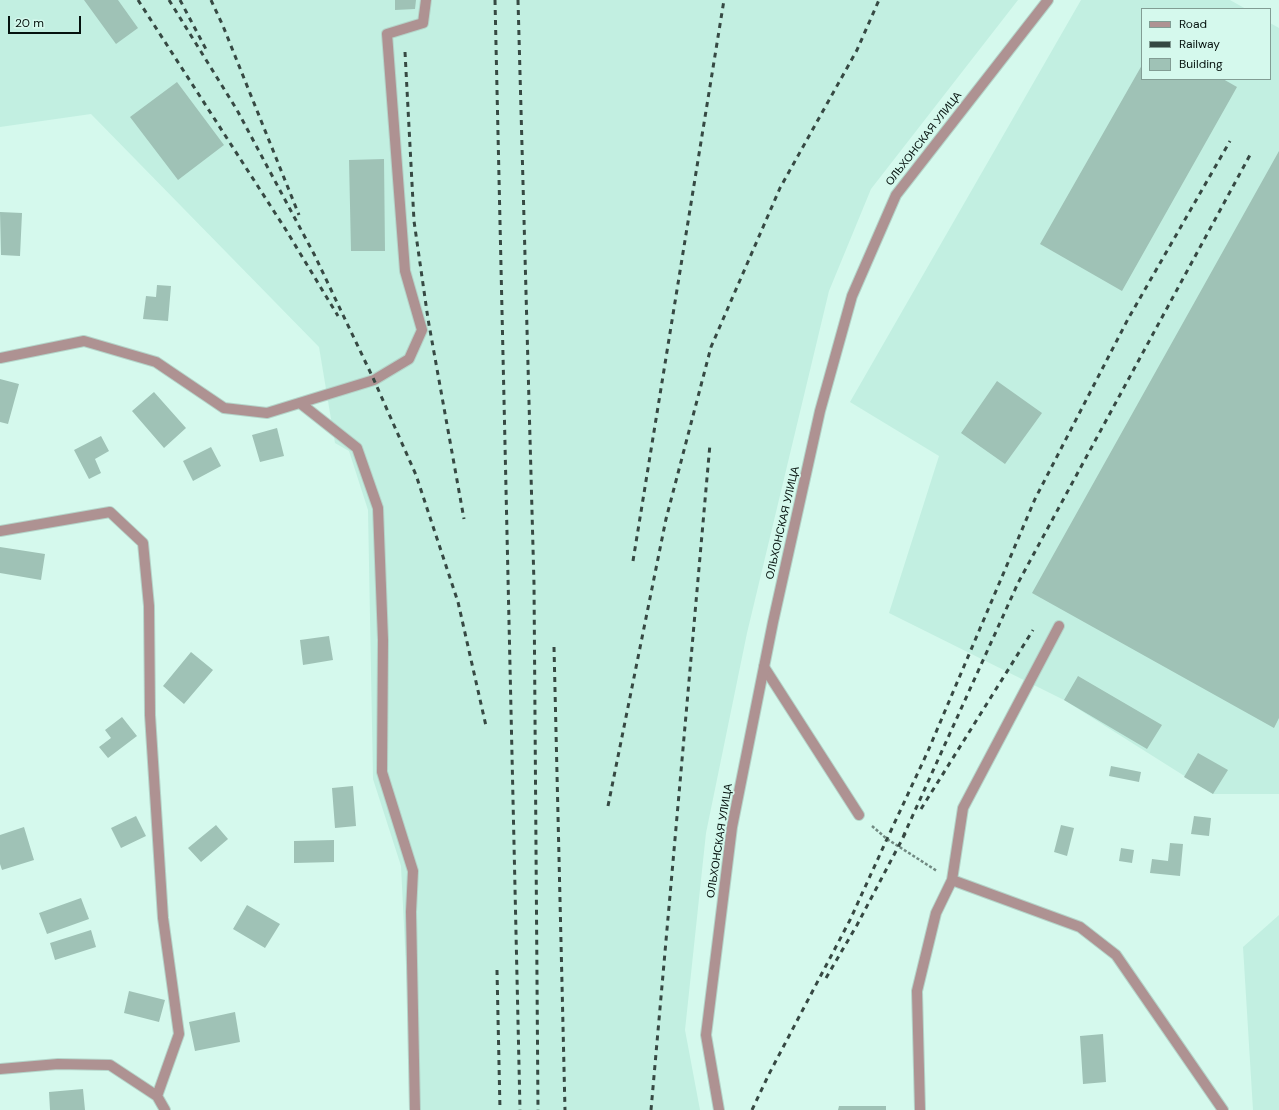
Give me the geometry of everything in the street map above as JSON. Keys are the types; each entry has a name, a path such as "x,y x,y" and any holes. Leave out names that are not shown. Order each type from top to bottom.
{"street":[{"path":"0,358 84,341 156,362 224,408 267,413 374,380 409,359 422,330 404,271 387,34 423,23 426,0"},
{"name":"ОЛЬХОНСКАЯ УЛИЦА","path":"718,1110 706,1035 732,827 764,667 820,411 855,289 896,195 1048,0"},
{"path":"300,403 357,448 378,508 383,640 382,772 413,871 411,912 416,1110"},
{"path":"0,530 110,512 143,543 149,606 150,715 163,918 179,1034 157,1096"},
{"path":"920,1110 917,991 936,913 952,880 963,808 1059,626"},
{"path":"764,667 859,815"},
{"path":"952,880 1080,927 1116,955 1222,1110"},
{"path":"0,1069 58,1064 110,1065 157,1096 165,1110"}],"path":[{"path":"859,815 887,839 952,880"}],"shaded area":[{"path":"0,0 1018,0 871,189 829,291 747,633 706,833 685,1030 700,1110 413,1110 401,866 373,779 368,510 349,451 335,443 319,347 91,114 0,127"},
{"path":"1081,0 1230,0 1244,8 1141,8 1141,80 1271,80 1271,24 1279,28 1279,794 1213,794 1064,700 889,613 939,456 850,402"},
{"path":"1279,915 1279,1110 1253,1110 1243,947"}],"building":[{"path":"84,0 118,0 138,28 116,44"},
{"path":"395,0 416,0 415,9 395,10"},
{"path":"1141,67 1141,80 1225,80 1237,87 1122,291 1040,244"},
{"path":"177,82 224,145 178,180 130,117"},
{"path":"1279,151 1279,718 1274,728 1032,593"},
{"path":"384,159 385,251 351,251 349,160"},
{"path":"0,212 22,213 20,256 1,255"},
{"path":"157,285 171,286 168,321 143,319 146,296 156,297"},
{"path":"0,379 19,384 8,424 0,422"},
{"path":"997,381 1042,413 1005,464 961,433"},
{"path":"154,392 186,428 164,448 132,411"},
{"path":"277,428 284,456 260,462 252,435"},
{"path":"101,436 109,451 95,459 101,473 89,479 74,450"},
{"path":"211,447 221,466 193,481 183,461"},
{"path":"0,547 45,554 41,580 0,573"},
{"path":"329,636 333,660 303,665 300,640"},
{"path":"191,652 213,670 184,704 163,686"},
{"path":"1078,676 1162,725 1147,749 1064,700"},
{"path":"122,717 137,736 108,758 99,747 111,738 105,730"},
{"path":"1198,753 1228,770 1213,794 1184,777"},
{"path":"1111,766 1141,772 1139,782 1109,776"},
{"path":"353,786 356,826 335,828 332,788"},
{"path":"136,816 146,836 121,848 111,828"},
{"path":"1194,816 1211,818 1209,836 1191,834"},
{"path":"216,825 228,839 201,862 188,848"},
{"path":"1061,825 1074,828 1067,856 1054,852"},
{"path":"24,827 34,860 2,870 0,864 0,835"},
{"path":"334,840 334,862 294,863 294,841"},
{"path":"1170,843 1183,844 1180,876 1150,873 1152,859 1168,861"},
{"path":"1121,848 1134,850 1132,863 1119,861"},
{"path":"81,898 89,919 47,934 39,913"},
{"path":"247,905 280,924 265,948 233,929"},
{"path":"91,930 96,947 55,960 50,943"},
{"path":"129,991 165,1000 159,1022 124,1013"},
{"path":"235,1012 240,1042 195,1051 189,1022"},
{"path":"1103,1034 1106,1082 1083,1084 1080,1036"},
{"path":"83,1089 85,1110 50,1110 49,1092"},
{"path":"839,1106 886,1106 886,1110 838,1110"}],"railway":[{"path":"138,0 286,230 338,316"},
{"path":"169,0 237,110 314,254 374,380 416,475 458,602 486,726"},
{"path":"180,0 208,53"},
{"path":"211,0 223,26 299,215"},
{"path":"495,0 520,1110"},
{"path":"518,0 534,584 538,1110"},
{"path":"633,561 724,0"},
{"path":"608,806 666,519 711,347 780,188 857,50 879,0"},
{"path":"405,52 414,221 428,319 464,519"},
{"path":"752,1110 769,1074 850,920 928,751 1035,499 1128,319 1230,141"},
{"path":"903,837 1018,583 1250,155"},
{"path":"651,1110 710,444"},
{"path":"921,809 1033,630"},
{"path":"554,647 565,1110"},
{"path":"826,978 857,925 906,832"},
{"path":"497,970 500,1110"}]}
